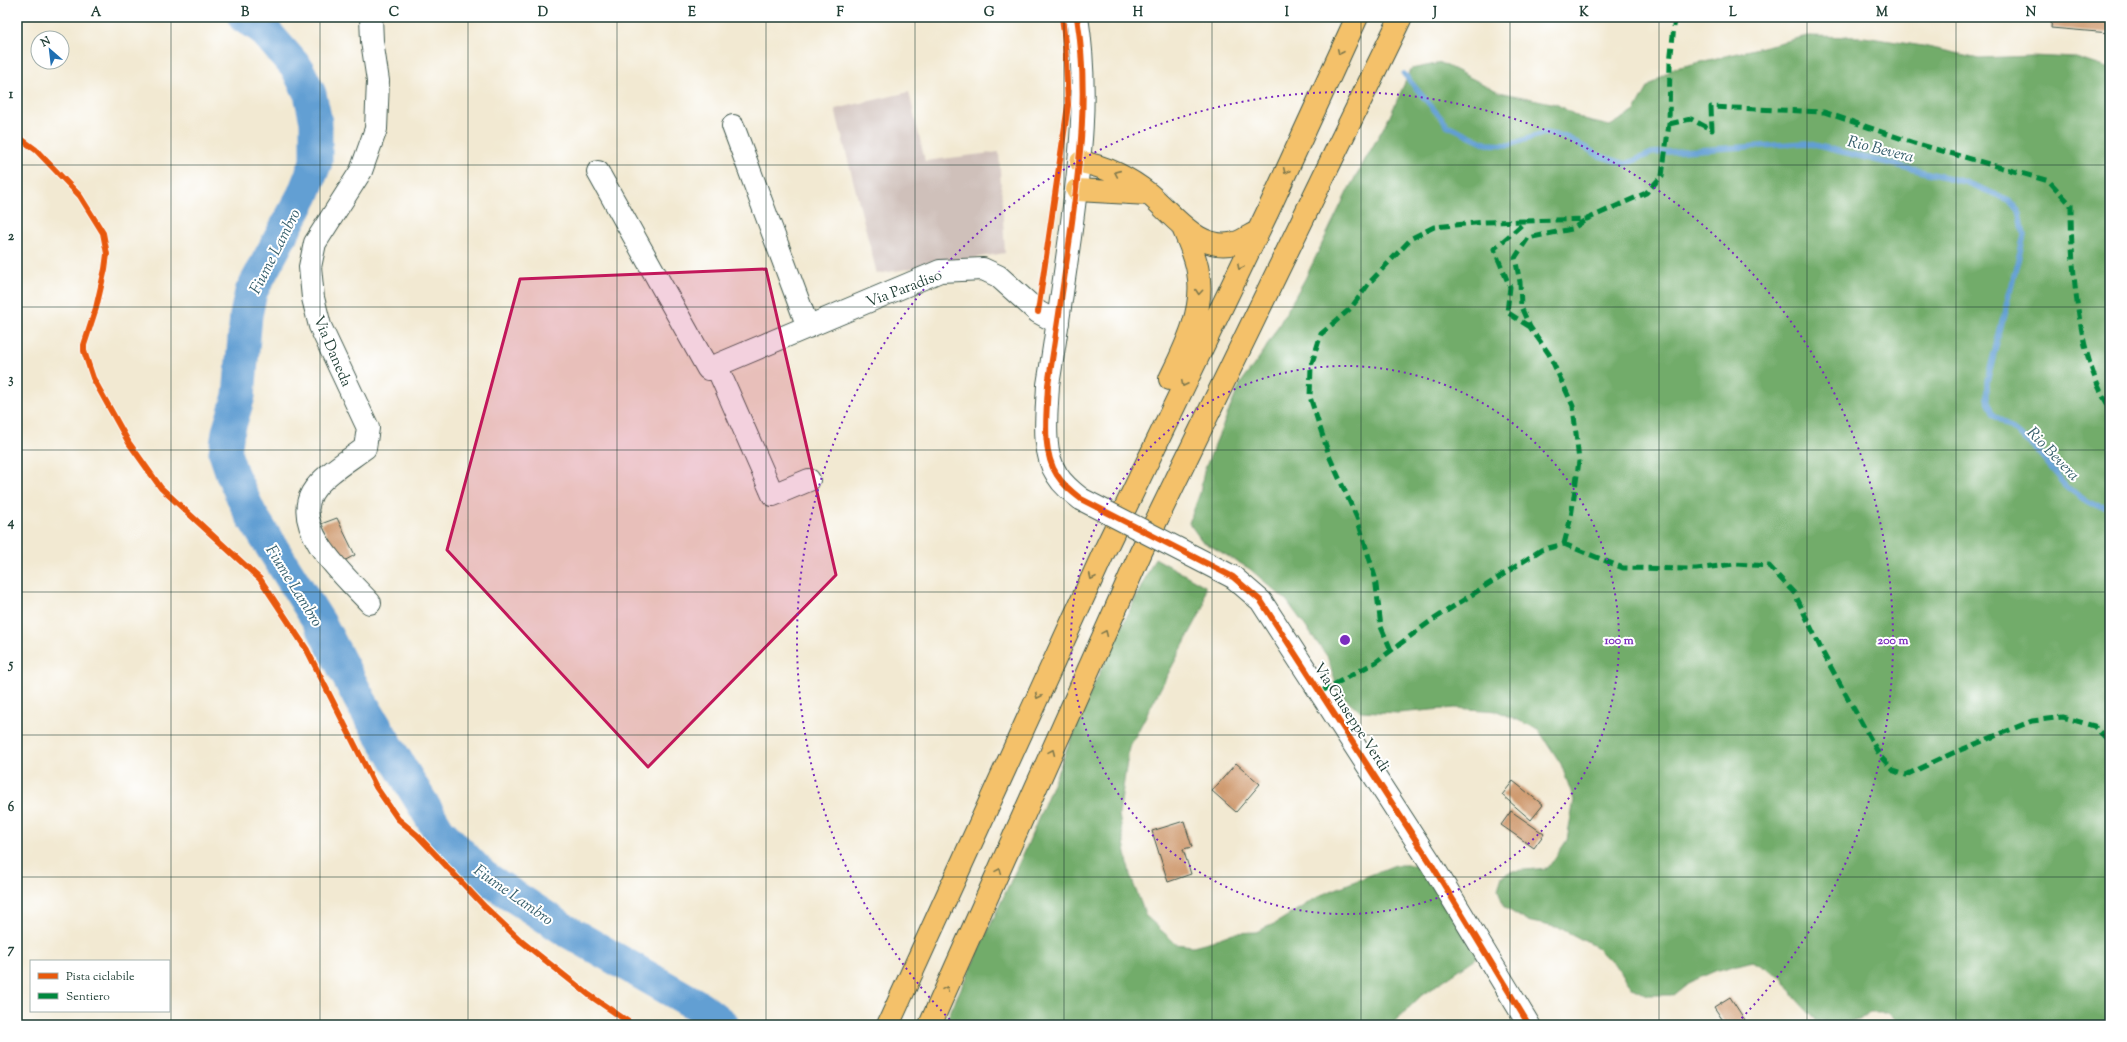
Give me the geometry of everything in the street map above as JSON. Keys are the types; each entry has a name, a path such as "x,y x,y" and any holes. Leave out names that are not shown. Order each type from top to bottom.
{"highway":[{"path":"888,1025 1103,554 1257,232 1357,17"},
{"path":"930,1025 1141,552 1401,17"},
{"path":"1081,162 1101,166 1122,175 1148,194 1183,228 1208,242 1224,244 1238,242 1257,232"},
{"path":"1077,190 1148,194"},
{"path":"1103,554 1120,488 1188,339 1197,312 1200,287 1198,272 1183,228"}],"street":[{"name":"Via Daneda","path":"370,603 324,554 309,526 308,506 312,494 328,476 365,448 368,428 320,326 313,298 310,267 316,243 360,171 376,129 378,81 372,41 371,17"},
{"name":"Via Giuseppe Verdi","path":"1077,17 1080,36 1083,98 1081,162 1048,385 1048,445 1050,458 1056,474 1066,487 1081,499 1233,577 1261,601 1432,865 1529,1025"},
{"path":"733,126 808,327"},
{"path":"598,172 708,369 716,365 773,495 809,480"},
{"name":"Via Paradiso","path":"716,365 940,272 963,269 982,269 998,276 1038,312 1058,323"}],"highlighted area":[{"path":"766,269 836,575 648,767 447,550 520,279"}],"shaded area":[{"path":"909,92 925,161 999,152 1005,253 877,274 835,109"}],"green space":[{"path":"1807,36 1864,37 1923,46 1979,58 2031,56 2076,58 2110,69 2110,1025 1901,1025 1889,1013 1870,1013 1859,1019 1837,1024 1815,1019 1796,999 1782,978 1753,961 1715,971 1688,983 1673,995 1647,995 1633,988 1620,971 1596,947 1560,928 1527,921 1504,907 1498,889 1502,876 1513,871 1548,868 1567,840 1574,800 1561,764 1538,729 1497,711 1455,708 1398,713 1360,711 1339,693 1327,656 1287,601 1250,569 1202,541 1189,523 1200,493 1204,471 1240,384 1264,351 1305,279 1348,190 1390,116 1411,69 1441,63 1499,92 1556,104 1584,120 1610,126 1635,111 1649,86 1672,69"},
{"path":"1155,558 1205,586 1204,606 1129,748 1119,815 1130,875 1146,916 1176,944 1193,946 1233,933 1256,932 1276,923 1321,895 1395,865 1432,865 1485,952 1422,995 1393,1023 1387,1025 944,1025 1027,846 1094,684"}],"building":[{"path":"2052,17 2110,17 2110,33 2051,28"},
{"path":"337,518 355,555 342,562 321,524"},
{"path":"1236,763 1260,784 1236,812 1212,791"},
{"path":"1513,781 1543,805 1531,820 1502,795"},
{"path":"1511,811 1544,834 1534,848 1501,825"},
{"path":"1184,821 1192,847 1183,849 1191,874 1168,882 1152,831"},
{"path":"1730,997 1745,1020 1737,1025 1726,1025 1714,1007"}],"waterway":[{"name":"Fiume Lambro","path":"244,17 262,28 297,68 310,94 316,122 316,162 303,195 251,292 246,315 239,396 228,432 225,453 232,474 250,513 321,625 361,702 439,831 483,876 567,931 700,1007 723,1025"},
{"name":"Rio Bevera","path":"1404,74 1447,125 1487,144 1509,145 1545,133 1566,137 1600,156 1626,164 1652,153 1806,143 1965,182 2009,200 2020,213 2024,236 1987,381 1987,399 1994,415 2034,447 2068,488 2089,503 2110,507"}],"marked path":[{"path":"1530,327 1507,312 1510,287 1494,249 1526,221 1587,219 1646,193 1662,176 1669,124 1670,63 1675,17"},
{"path":"1669,124 1691,119 1712,130 1711,107 1824,112 1914,143 2049,181 2071,205 2072,255 2078,310 2083,337 2090,363 2099,387 2110,408"},
{"path":"1564,544 1571,517 1579,461 1573,406 1549,354 1530,327 1521,307 1520,282 1515,258 1528,238 1572,229 1587,219"},
{"path":"1391,650 1381,627 1375,577 1357,518 1330,458 1310,397 1311,366 1321,334 1351,308 1370,282 1412,238 1434,227 1484,222 1527,221"},
{"path":"1320,692 1376,662 1428,623 1541,550 1564,544 1623,568 1696,569 1735,564 1769,566 1795,594 1823,653 1880,756 1894,771 1906,775 1953,753 2032,721 2063,717 2094,726 2110,742"}],"cycle path":[{"path":"1038,312 1068,105 1065,43 1062,17"},
{"path":"1077,17 1081,45 1083,100 1082,127 1074,209 1048,385 1046,431 1049,455 1052,465 1062,482 1081,499 1233,577 1261,601 1432,865 1529,1025"},
{"path":"17,136 36,150 80,196 103,233 107,254 105,269 96,308 84,345 84,351 93,378 129,443 161,488 260,579 307,650 376,787 398,819 417,835 485,907 521,941 589,995 633,1025"}]}
